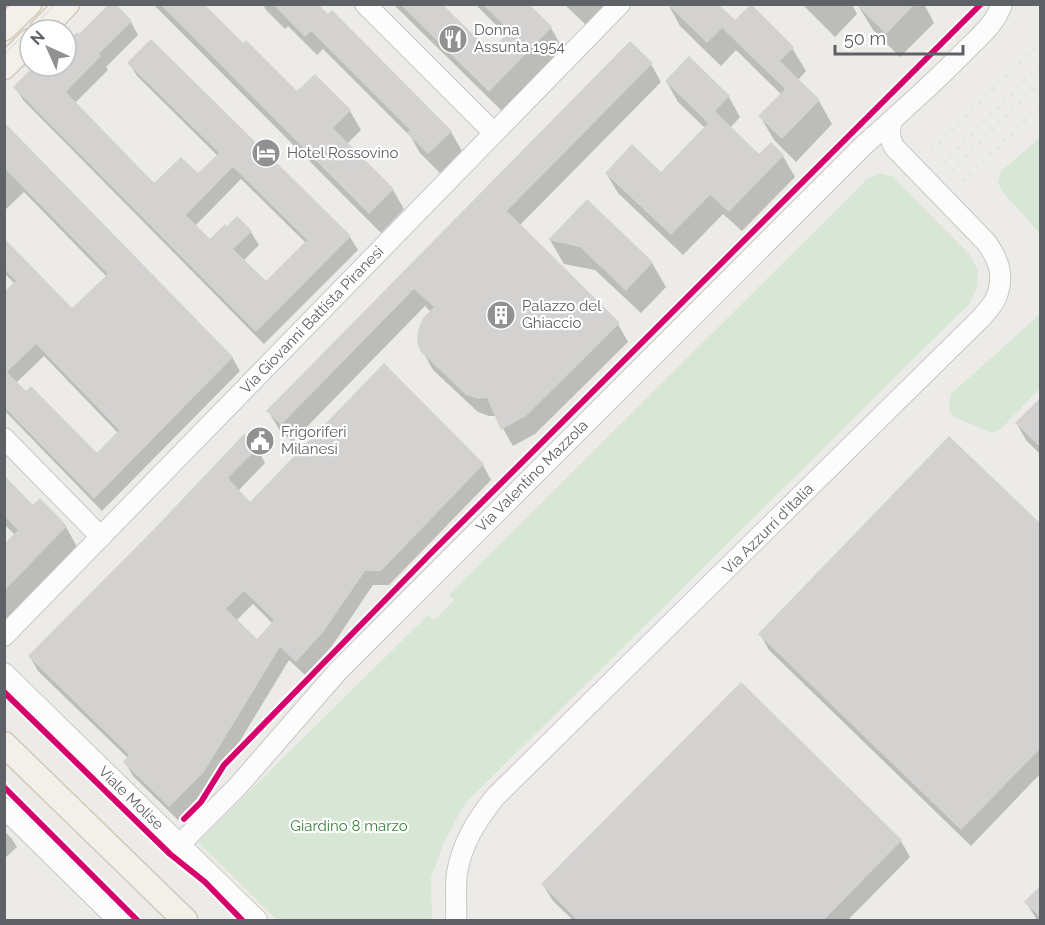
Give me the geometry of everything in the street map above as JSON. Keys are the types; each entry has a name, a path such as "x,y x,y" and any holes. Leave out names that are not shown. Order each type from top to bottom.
{"main road":[{"path":"4,28 29,4"},
{"path":"54,18 68,4"},
{"path":"4,67 18,53"},
{"path":"4,744 185,921"}],"street":[{"path":"365,4 494,133"},
{"name":"Via Giovanni Battista Piranesi","path":"4,636 620,4"},
{"path":"922,94 993,23 1002,4"},
{"name":"Via Valentino Mazzola","path":"180,844 238,786 338,671 857,152 922,94"},
{"name":"Via Azzurri d'Italia","path":"910,164 902,143 901,130 907,112 922,94"},
{"name":"Via Azzurri d'Italia","path":"456,921 457,873 461,856 476,822 495,797 981,318 996,298 1000,283 1000,269 996,255 897,150 891,140 890,129 894,118"},
{"path":"4,438 101,537"},
{"name":"Viale Molise","path":"4,673 257,921"},
{"path":"4,808 118,921"},
{"path":"456,898 468,921"}],"green space":[{"path":"1040,138 1040,234 1002,191 998,183 1001,171"},
{"name":"Giardino 8 marzo","path":"880,173 892,176 970,255 978,270 977,287 970,303 465,804 444,842 431,878 432,920 277,920 198,842 428,615 434,620 454,600 449,595 867,179"},
{"path":"1040,314 1040,388 1001,429 992,433 954,417 949,409 951,394"}],"building":[{"path":"109,4 116,4 132,21 66,92 154,183 181,157 198,173 219,153 127,63 151,39 351,236 256,332 13,87 22,78 78,78 78,33","holes":["233,167 307,240 266,281 233,249 252,231 237,216 210,239 186,215"]},
{"path":"160,4 204,4 243,43 246,40 297,91 315,74 351,110 333,128 394,189 369,214"},
{"path":"273,4 318,4 328,14 332,10 452,131 428,154 407,133 410,130 311,31 305,37"},
{"path":"400,4 442,4 490,51 510,31 482,4 529,4 552,27 489,92"},
{"path":"667,4 718,4 735,20 751,4 794,47 780,61 820,100 782,139 758,116 785,89 722,28 707,43"},
{"path":"856,4 915,4 886,34"},
{"path":"630,41 653,63 507,211 620,323 526,416 501,430 487,398 478,399 466,395 421,352 417,342 418,330 423,318 434,307 414,289 281,425 266,411"},
{"path":"689,56 730,96 715,111 759,154 771,142 784,155 729,212 710,195 671,235 605,173 632,144 661,172 708,123 665,81"},
{"path":"4,122 233,357 94,499 4,407 4,292 16,281 4,269 4,238 72,308 108,274 4,168","holes":["36,344 119,430 97,453 31,386 26,391 7,372"]},
{"path":"587,199 653,262 626,291 580,247 548,240"},
{"path":"384,363 484,464 381,571 365,571 324,631 296,662 280,647 204,772 169,807 123,762 129,755 28,656 158,525 244,434 258,448 228,478 250,502","holes":["244,591 274,620 257,639 226,609"]},
{"path":"1041,397 1041,448 1015,423"},
{"path":"949,436 1041,524 1041,748 961,830 758,634"},
{"path":"4,475 33,505 40,498 67,526 4,591 4,544 18,530 4,516"},
{"path":"741,682 902,840 823,921 578,921 541,884"},
{"path":"1041,885 1041,918 1024,902"}],"tram line":[{"path":"4,54 56,4"}],"railway":[{"path":"932,150 1040,42"},
{"path":"944,162 1040,66"},
{"path":"952,170 1040,82"},
{"path":"963,181 1040,106"}],"cycle path":[{"path":"184,819 201,802 224,765 431,553 981,4"},
{"path":"4,692 170,854 205,882 242,920"},
{"path":"4,787 137,920"}],"place":[{"name":"Donna Assunta 1954","path":"453,39"},
{"name":"Hotel Rossovino","path":"266,153"},
{"name":"Palazzo del Ghiaccio","path":"501,315"},
{"name":"Frigoriferi Milanesi","path":"260,441"}]}
